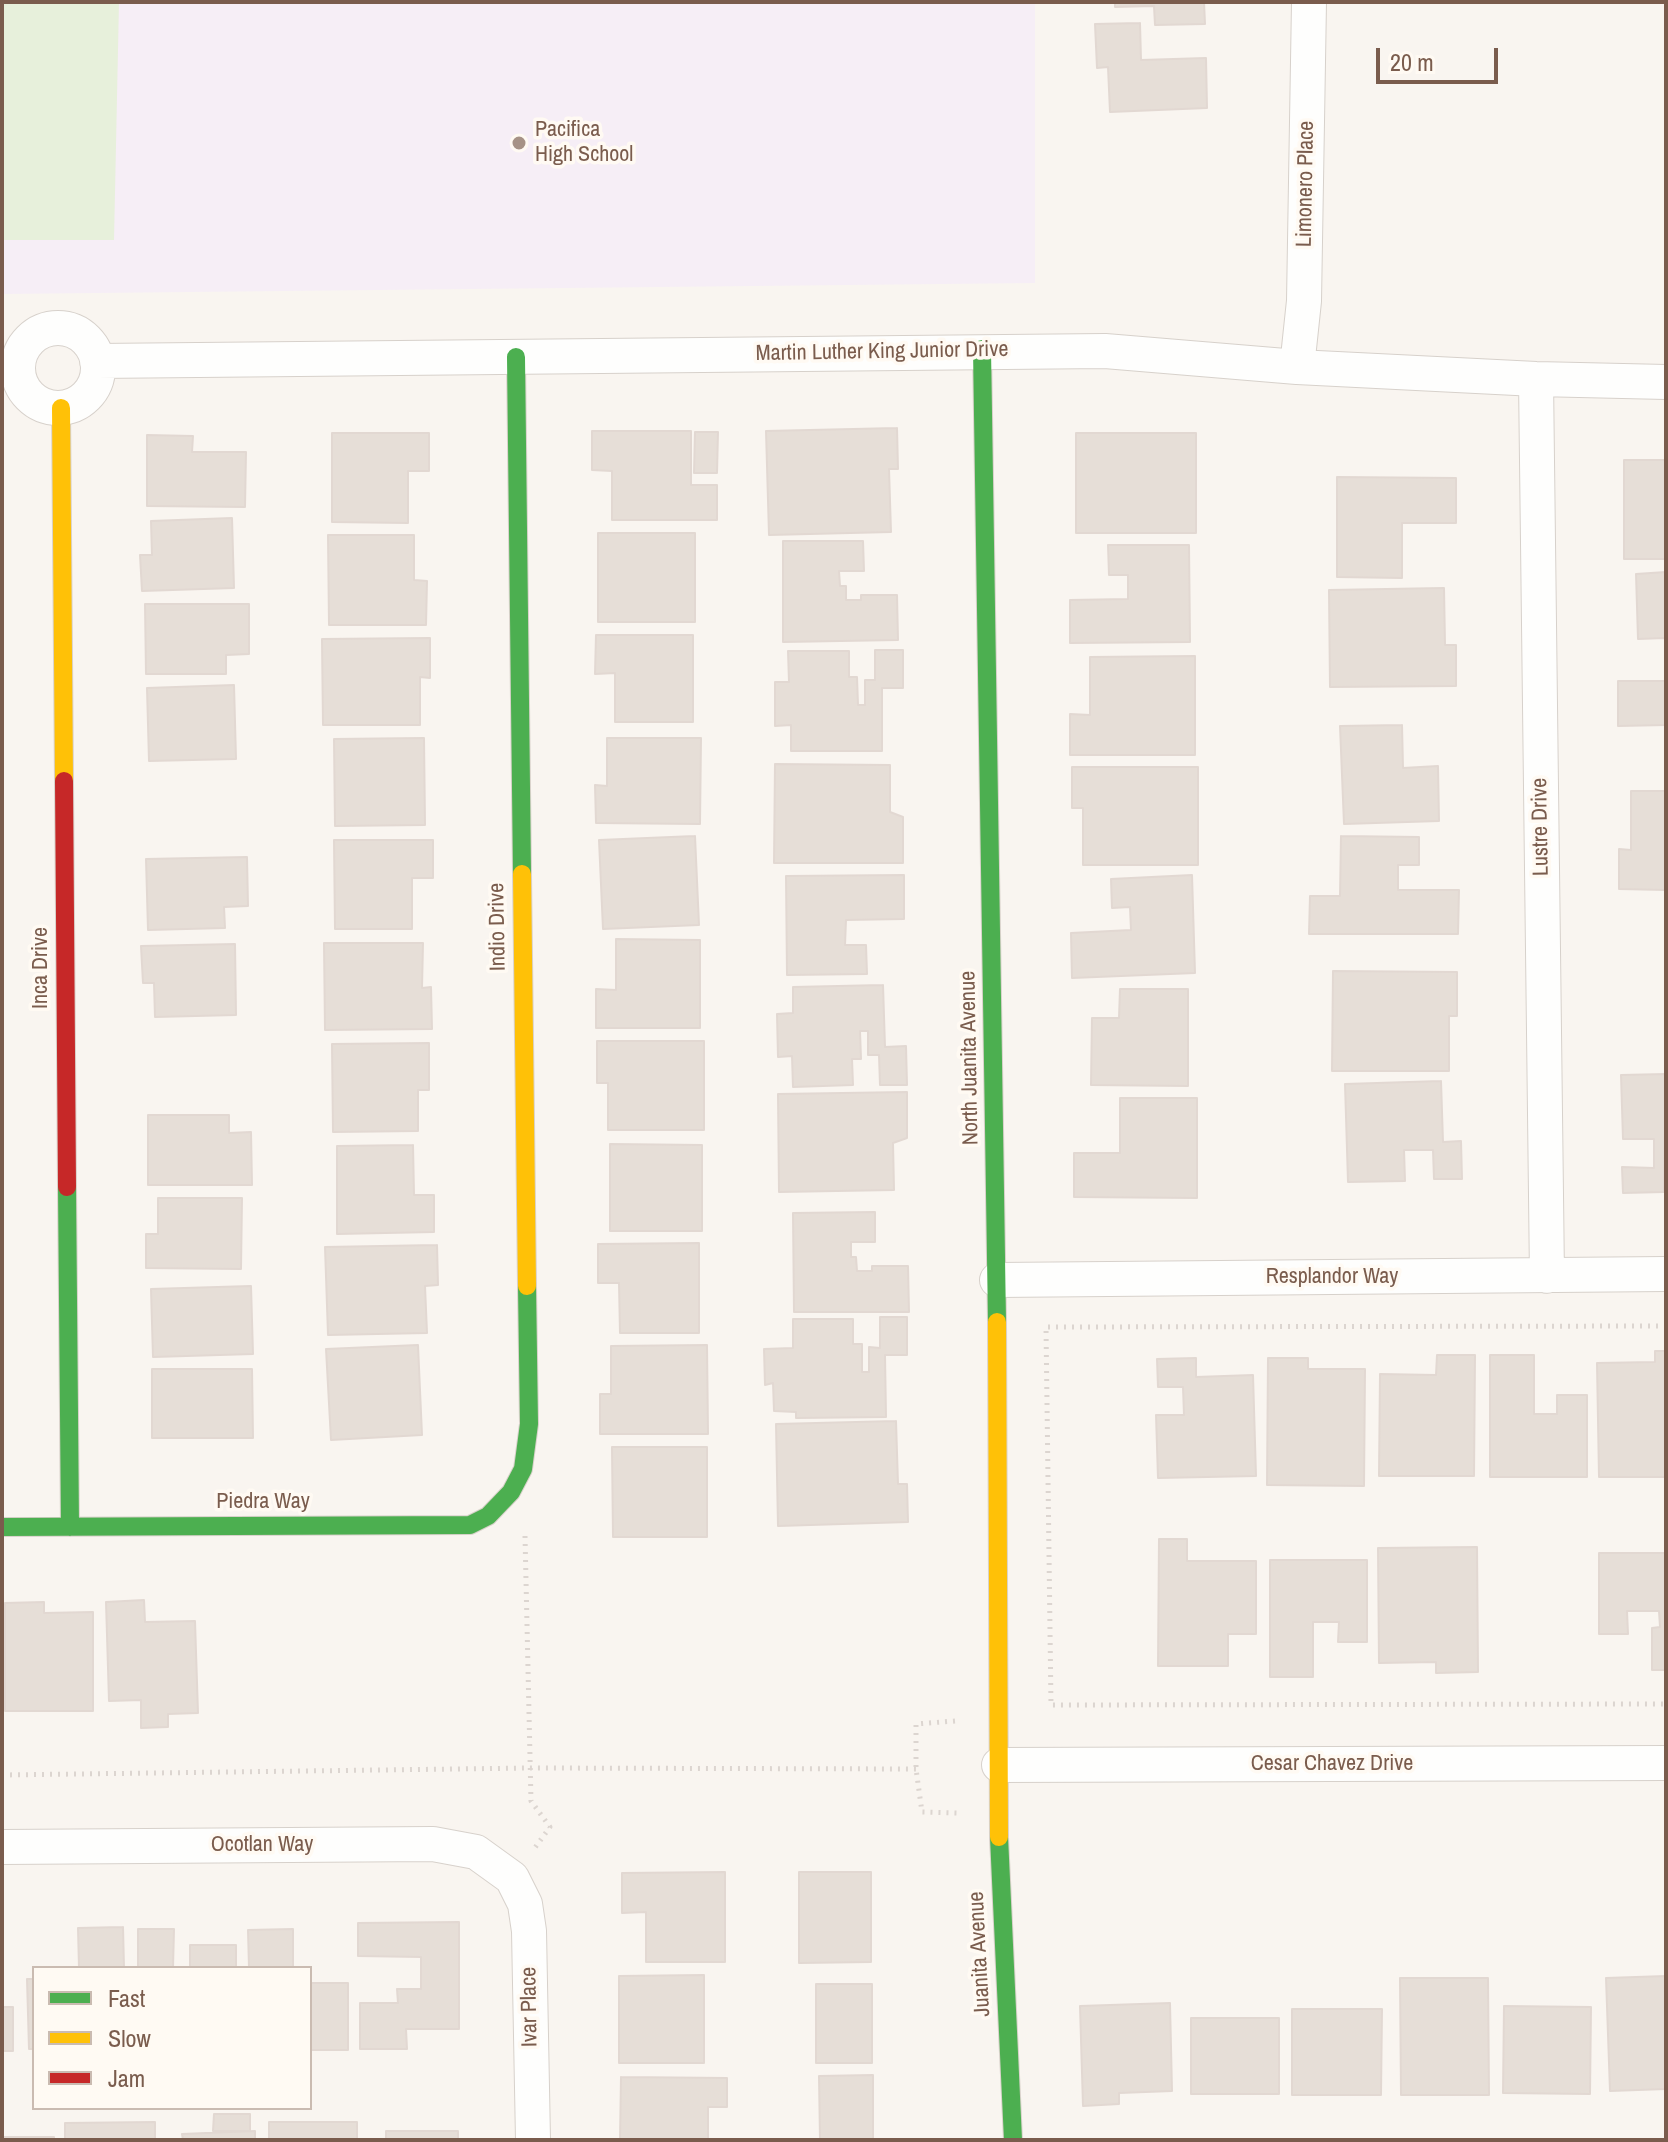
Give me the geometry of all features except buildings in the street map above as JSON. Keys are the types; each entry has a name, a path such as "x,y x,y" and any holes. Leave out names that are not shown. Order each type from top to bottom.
{"street":[{"name":"Limonero Place","path":"1297,367 1304,301 1309,2"},
{"path":"54,329 66,329 86,340 97,361 93,387 85,398 61,408 48,407 26,394 10,357 32,338 54,329"},
{"name":"Martin Luther King Junior Drive","path":"97,361 982,349 1105,351 1297,367 1666,382"},
{"name":"North Juanita Avenue","path":"982,349 997,1280 999,1765"},
{"name":"Indio Drive","path":"511,1492 526,1460 529,1424 516,357"},
{"name":"Lustre Drive","path":"1536,379 1547,1276"},
{"name":"Inca Drive","path":"61,408 70,1527"},
{"name":"Resplandor Way","path":"997,1280 1666,1274"},
{"name":"Piedra Way","path":"2,1527 470,1525 494,1509 511,1492"},
{"name":"Cesar Chavez Drive","path":"999,1765 1666,1763"},
{"name":"Juanita Avenue","path":"999,1765 998,1814 1013,2140"},
{"name":"Ocotlan Way","path":"2,1847 433,1844 476,1852 512,1878"},
{"name":"Ivar Place","path":"512,1878 525,1904 529,1931 533,2140"}],"path":[{"path":"1666,1326 1046,1327 1051,1705 1666,1704"},
{"path":"494,1509 528,1538 531,1801 550,1827 512,1878"},
{"path":"997,1717 916,1724 916,1769 922,1812 998,1814"},
{"path":"2,1775 530,1768 916,1769"}],"shaded area":[{"name":"Pacifica High School","path":"2,2 1035,2 1035,283 2,294"}],"green space":[{"path":"2,2 119,2 114,240 2,240"}],"traffic: fast":[{"path":"982,349 997,1322"},
{"path":"516,357 522,874"},
{"path":"67,1187 70,1527"},
{"path":"2,1527 470,1525 488,1516 511,1492 523,1469 529,1424 527,1286"},
{"path":"999,1837 1013,2140"}],"traffic: slow":[{"path":"61,408 64,781"},
{"path":"522,874 527,1286"},
{"path":"997,1322 999,1837"}],"traffic: jam":[{"path":"64,781 67,1187"}],"place":[{"name":"Pacifica High School","path":"519,143"}]}
